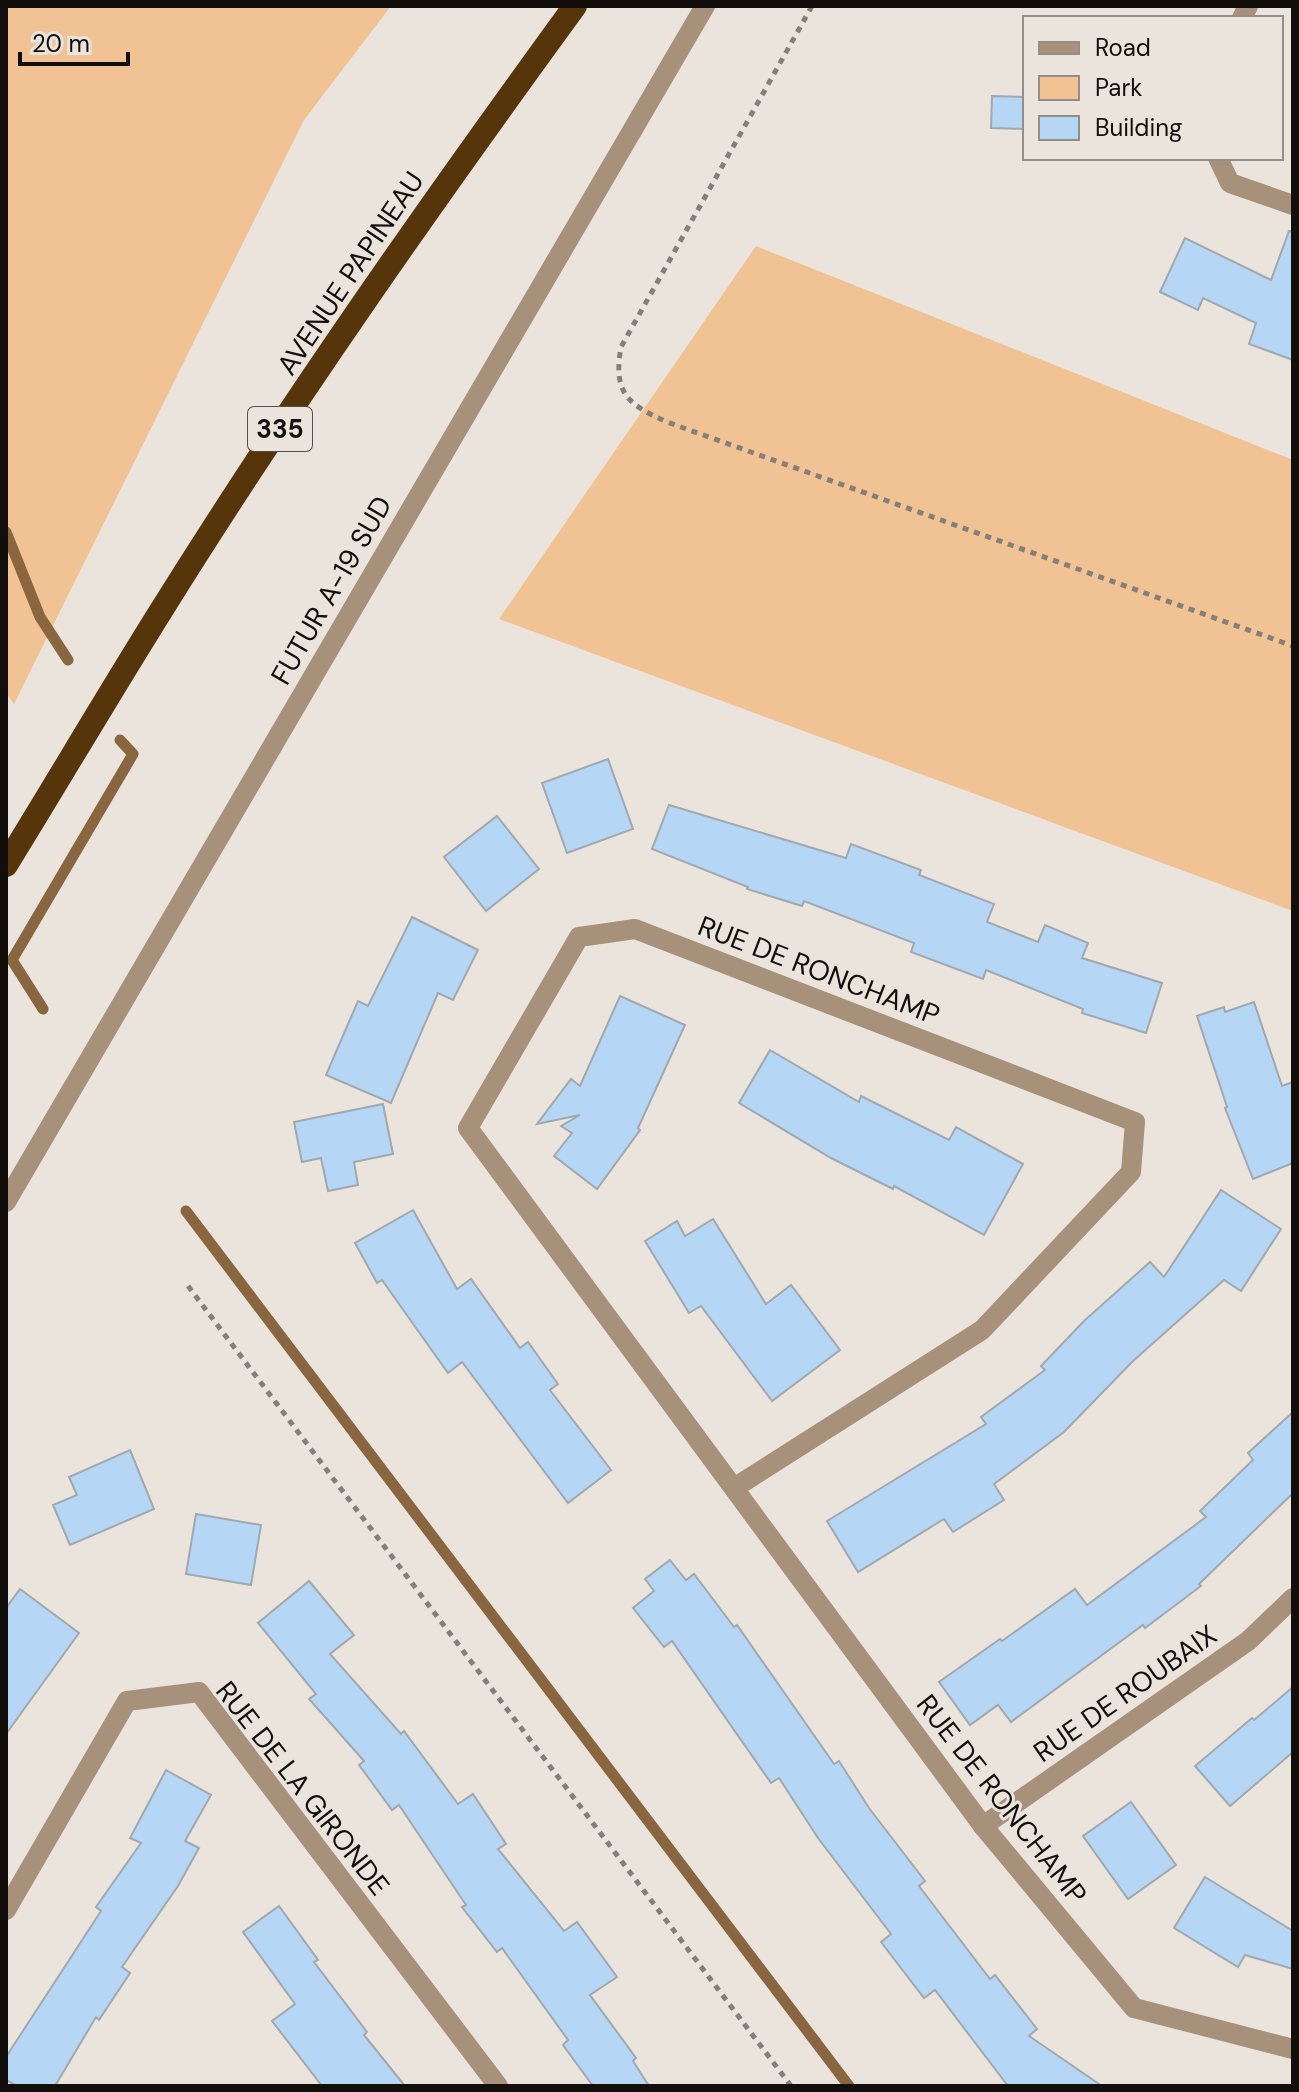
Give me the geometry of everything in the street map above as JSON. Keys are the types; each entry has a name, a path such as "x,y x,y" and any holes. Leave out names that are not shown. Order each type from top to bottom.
{"highway":[{"name":"AVENUE PAPINEAU","path":"6,865 165,605 310,383 477,140 575,6"}],"street":[{"name":"FUTUR A-19 SUD","path":"6,1202 705,6"},
{"path":"1219,160 1230,183 1293,205"},
{"name":"RUE DE RONCHAMP","path":"734,1488 982,1330 1131,1172 1135,1122 635,929 579,937 468,1128 983,1826 1134,2008 1293,2049"},
{"name":"RUE DE ROUBAIX","path":"983,1826 1248,1641 1293,1598"},
{"name":"RUE DE LA GIRONDE","path":"6,1910 127,1701 199,1692 498,2086"}],"path":[{"path":"812,6 621,347 617,372 624,391 638,409 667,422 1293,646"},
{"path":"188,1286 791,2086"}],"green space":[{"path":"6,6 391,6 304,120 14,704 6,693"},
{"path":"756,246 1293,460 1293,911 499,619"}],"building":[{"path":"992,96 1023,97 1023,129 991,128"},
{"path":"1289,231 1293,232 1293,360 1249,344 1256,323 1203,298 1198,310 1160,292 1185,238 1271,280"},
{"path":"608,759 633,829 567,853 542,783"},
{"path":"669,805 846,858 851,844 921,870 919,875 994,904 987,922 1038,942 1045,925 1088,943 1082,958 1162,983 1146,1033 1082,1013 1083,1009 986,970 983,979 911,952 914,943 804,901 802,906 747,889 652,849"},
{"path":"497,816 539,869 486,911 444,857"},
{"path":"412,917 478,950 453,1000 438,993 391,1103 326,1075 358,1001 368,1006"},
{"path":"620,996 685,1025 638,1128 640,1130 597,1189 554,1156 572,1133 561,1126 580,1115 537,1124 571,1079 580,1086"},
{"path":"1254,1002 1282,1086 1293,1082 1293,1163 1253,1179 1225,1108 1197,1016 1224,1007 1225,1012"},
{"path":"770,1050 859,1102 861,1096 949,1140 956,1127 1023,1164 984,1235 894,1186 893,1189 831,1158 739,1103"},
{"path":"383,1104 393,1154 354,1162 358,1185 328,1191 321,1158 302,1162 294,1122"},
{"path":"1221,1190 1281,1229 1241,1291 1224,1280 1133,1361 1064,1432 994,1484 1004,1500 953,1532 944,1519 858,1572 827,1521 986,1424 981,1417 1045,1370 1041,1366 1084,1321 1150,1262 1164,1277"},
{"path":"413,1210 457,1289 471,1279 520,1348 528,1342 558,1384 550,1390 611,1470 568,1503 462,1362 448,1373 382,1280 377,1283 355,1243"},
{"path":"713,1219 766,1304 791,1285 840,1350 772,1401 701,1306 689,1313 645,1241 677,1221 685,1236"},
{"path":"1293,1412 1293,1493 1199,1584 1201,1586 1011,1722 998,1705 970,1725 939,1682 1075,1589 1087,1605 1206,1517 1200,1511 1253,1460 1248,1453"},
{"path":"130,1450 154,1509 70,1545 53,1505 77,1495 69,1477"},
{"path":"196,1514 261,1525 251,1585 186,1574"},
{"path":"670,1560 686,1580 694,1574 734,1627 737,1625 834,1764 839,1761 869,1808 925,1881 919,1886 990,1979 995,1975 1037,2029 1029,2036 1102,2086 1008,2086 935,1990 924,1998 881,1942 891,1934 818,1838 779,1778 771,1783 672,1641 664,1647 633,1608 654,1591 645,1579"},
{"path":"309,1581 354,1635 330,1654 401,1734 404,1731 458,1804 473,1794 506,1844 498,1849 564,1931 577,1922 617,1977 590,1995 636,2058 633,2061 649,2086 593,2086 563,2045 568,2040 502,1948 497,1952 462,1907 466,1905 399,1805 392,1810 359,1765 364,1761 309,1699 316,1694 258,1623"},
{"path":"20,1589 79,1633 6,1734 6,1608"},
{"path":"1293,1687 1293,1752 1230,1806 1195,1766"},
{"path":"166,1770 211,1795 185,1841 199,1848 178,1886 122,1967 130,1973 99,2020 96,2017 55,2086 17,2086 6,2080 6,2057 101,1911 96,1907 141,1843 130,1838"},
{"path":"1131,1802 1176,1865 1128,1899 1083,1836"},
{"path":"1205,1877 1293,1931 1293,1969 1245,1955 1238,1967 1174,1928"},
{"path":"279,1906 318,1960 314,1962 367,2032 364,2035 405,2086 322,2086 272,2021 295,2004 243,1932"}],"waterway":[{"path":"6,532 40,617 68,660"},
{"path":"43,1009 12,960 133,754 120,740"},
{"path":"186,1211 849,2086"}]}
